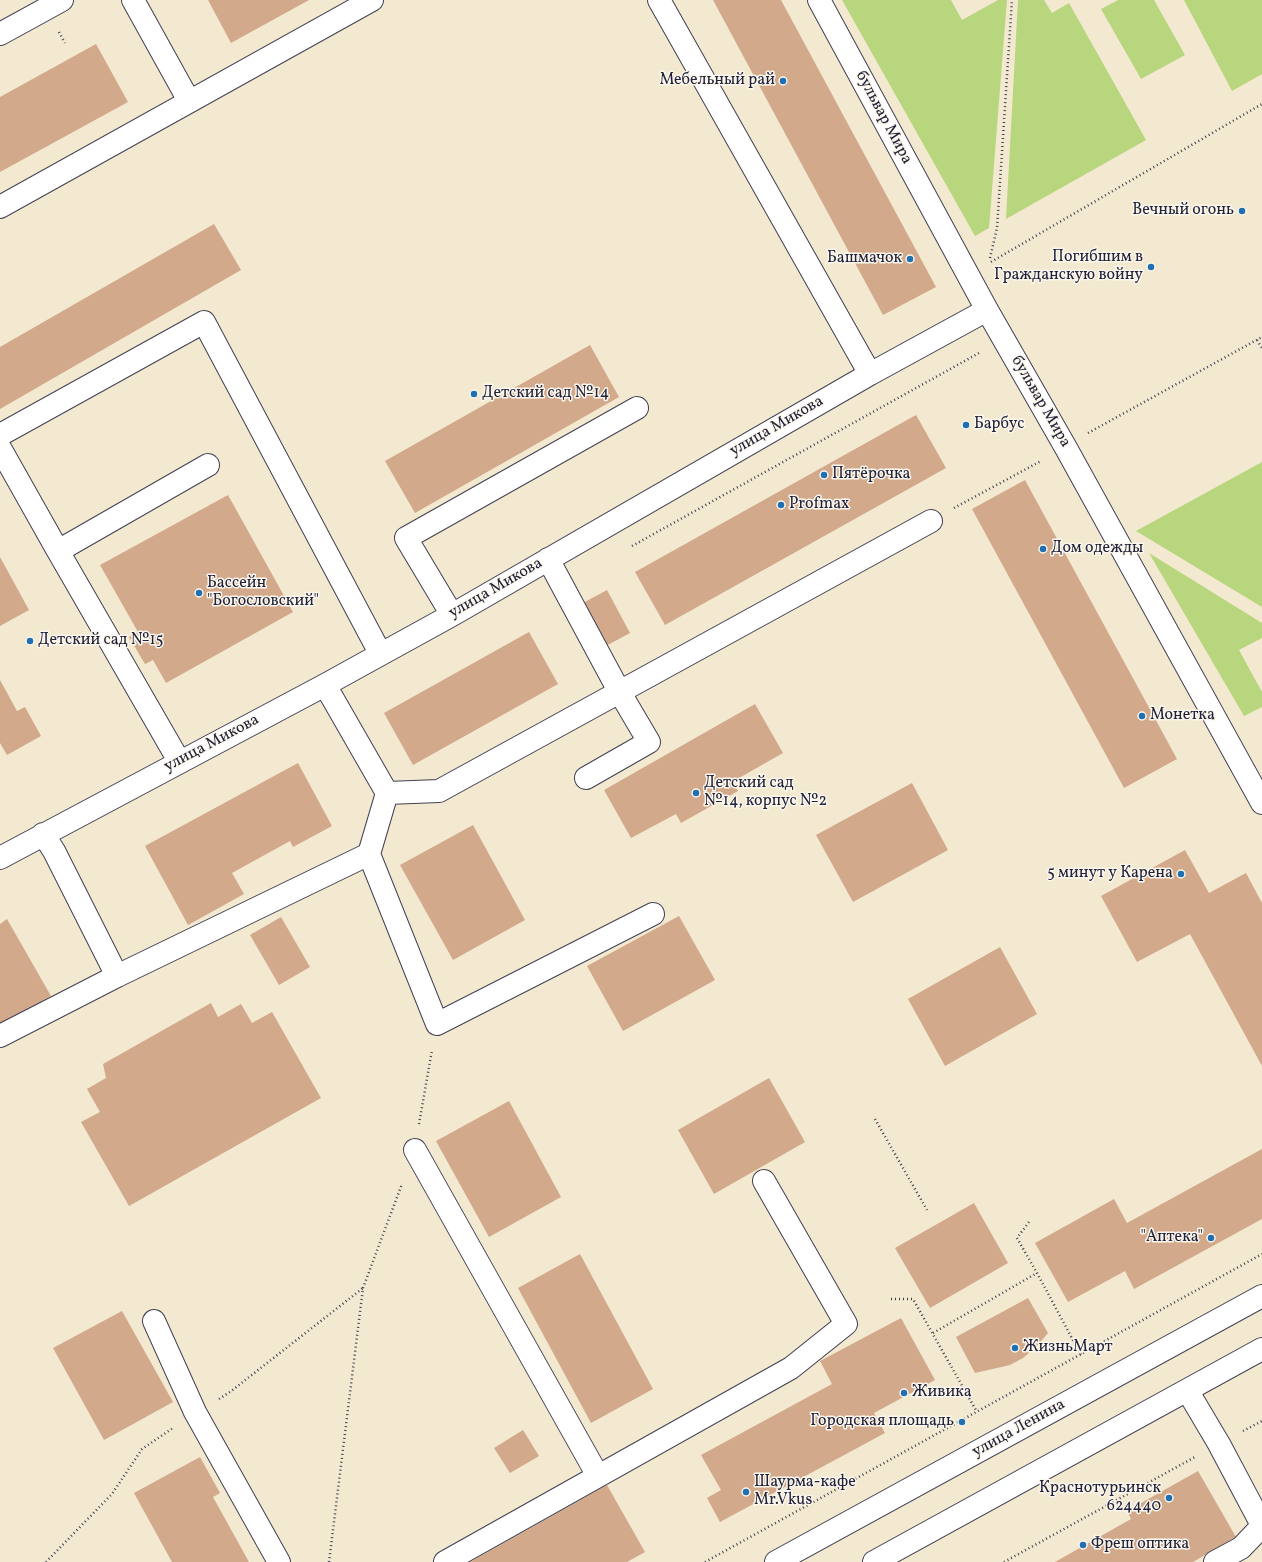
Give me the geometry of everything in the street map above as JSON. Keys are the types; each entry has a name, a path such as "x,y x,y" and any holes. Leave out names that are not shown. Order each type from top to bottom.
{"street":[{"path":"0,34 62,0"},
{"path":"133,0 189,102"},
{"path":"0,207 372,0"},
{"path":"659,0 870,374"},
{"name":"бульвар Мира","path":"819,0 987,310 1066,448 1262,803"},
{"name":"улица Микова","path":"0,858 179,761 325,685 380,653 452,615 870,374 987,310"},
{"path":"0,435 204,322 380,653"},
{"path":"452,615 406,538 637,408"},
{"path":"0,448 179,761"},
{"path":"58,551 208,465"},
{"path":"387,793 439,791 931,521"},
{"path":"548,559 619,691 649,742 586,778"},
{"path":"325,685 387,793 369,854 437,1024 653,914"},
{"path":"43,834 54,851 117,976"},
{"path":"0,1036 117,976 369,854"},
{"path":"415,1150 598,1476"},
{"path":"445,1562 791,1368 846,1324 764,1182"},
{"name":"улица Ленина","path":"776,1562 1262,1296"},
{"path":"154,1321 195,1412 279,1562"},
{"path":"874,1562 903,1555 1187,1390 1262,1349"},
{"path":"1187,1390 1219,1444 1262,1526 1241,1548 1215,1562"}],"path":[{"path":"1012,0 997,228 989,264 1262,104"},
{"path":"931,521 1066,448 1076,440 1262,337"},
{"path":"1257,340 1262,348"},
{"path":"329,1562 363,1288 415,1150 437,1024"},
{"path":"876,1119 927,1210"},
{"path":"1029,1222 1017,1238 1081,1355"},
{"path":"706,1562 1262,1254"},
{"path":"933,1333 1037,1273"},
{"path":"890,1299 913,1299 977,1412"},
{"path":"1004,1562 1262,1421"}],"green space":[{"path":"842,0 951,0 962,20 998,0 1007,0 989,228 975,236"},
{"path":"1018,0 1044,0 1052,13 1069,3 1146,140 1006,219"},
{"path":"1118,0 1154,0 1185,55 1141,79 1101,9"},
{"path":"1184,0 1262,0 1262,74 1232,91"},
{"path":"1262,462 1262,607 1136,531"},
{"path":"1149,553 1262,623 1262,638 1239,650 1262,692 1262,707 1244,716"}],"building":[{"path":"208,0 309,0 231,43"},
{"path":"713,0 781,0 936,287 883,315"},
{"path":"96,44 128,102 0,172 0,97"},
{"path":"214,224 241,270 0,409 0,347"},
{"path":"590,345 619,397 415,513 385,461"},
{"path":"916,415 946,468 665,625 635,572"},
{"path":"1025,480 1177,759 1124,788 972,509"},
{"name":"Бассейн \"Богословский\"","path":"228,495 293,612 166,683 153,660 145,664 129,637 138,632 100,565"},
{"path":"0,557 29,610 0,626"},
{"path":"607,590 630,633 604,647 581,604"},
{"path":"529,632 558,684 413,765 384,713"},
{"path":"0,680 17,711 25,707 41,736 7,755 0,743"},
{"path":"755,704 783,753 732,782 738,791 681,823 676,814 631,838 604,790"},
{"path":"298,763 332,826 293,847 290,841 232,873 244,894 188,925 145,846"},
{"path":"912,783 948,850 853,902 816,835"},
{"path":"473,825 525,920 453,960 400,865"},
{"path":"1185,850 1209,893 1246,873 1262,903 1262,1066 1190,934 1137,962 1101,896"},
{"path":"679,916 715,980 623,1031 587,966"},
{"path":"281,917 310,967 279,985 250,935"},
{"path":"7,919 51,996 0,1025 0,924"},
{"path":"1000,947 1037,1014 945,1066 908,999"},
{"path":"211,1003 218,1017 241,1004 252,1023 272,1012 321,1098 129,1206 81,1122 100,1112 87,1089 106,1078 103,1064"},
{"path":"769,1078 805,1142 714,1194 678,1130"},
{"path":"509,1101 561,1197 489,1237 436,1141"},
{"path":"1262,1149 1262,1219 1134,1289 1125,1271 1068,1302 1035,1243 1114,1199 1127,1223"},
{"path":"974,1203 1008,1263 930,1308 895,1248"},
{"path":"580,1254 653,1389 591,1423 518,1288"},
{"path":"1028,1298 1048,1333 1036,1347 1023,1358 1010,1365 975,1373 956,1337"},
{"path":"122,1311 173,1402 104,1440 53,1348"},
{"path":"901,1318 935,1380 874,1413 885,1433 720,1522 707,1498 721,1490 701,1455 832,1384 820,1361"},
{"path":"523,1430 539,1456 510,1473 494,1448"},
{"path":"200,1457 220,1493 213,1497 249,1562 172,1562 134,1493"},
{"path":"1198,1471 1236,1537 1193,1562 1055,1562 1131,1519 1127,1511"},
{"path":"607,1485 645,1552 627,1562 470,1562"}],"place":[{"name":"Мебельный рай","path":"783,81"},
{"name":"Вечный огонь","path":"1242,211"},
{"name":"Башмачок","path":"910,259"},
{"name":"Погибшим в Гражданскую войну","path":"1151,267"},
{"name":"Детский сад №14","path":"474,394"},
{"name":"Барбус","path":"966,425"},
{"name":"Пятёрочка","path":"824,475"},
{"name":"Profmax","path":"781,505"},
{"name":"Дом одежды","path":"1043,549"},
{"name":"Бассейн \"Богословский\"","path":"199,593"},
{"name":"Детский сад №15","path":"30,641"},
{"name":"Монетка","path":"1142,716"},
{"name":"Детский сад №14, корпус №2","path":"696,793"},
{"name":"5 минут у Карена","path":"1181,874"},
{"name":"\"Аптека\"","path":"1211,1238"},
{"name":"ЖизньМарт","path":"1015,1348"},
{"name":"Живика","path":"904,1393"},
{"name":"Городская площадь","path":"962,1422"},
{"name":"Шаурма-кафе Mr.Vkus","path":"746,1492"},
{"name":"Краснотурьинск 624440","path":"1169,1498"},
{"name":"Фреш оптика","path":"1083,1545"}]}
